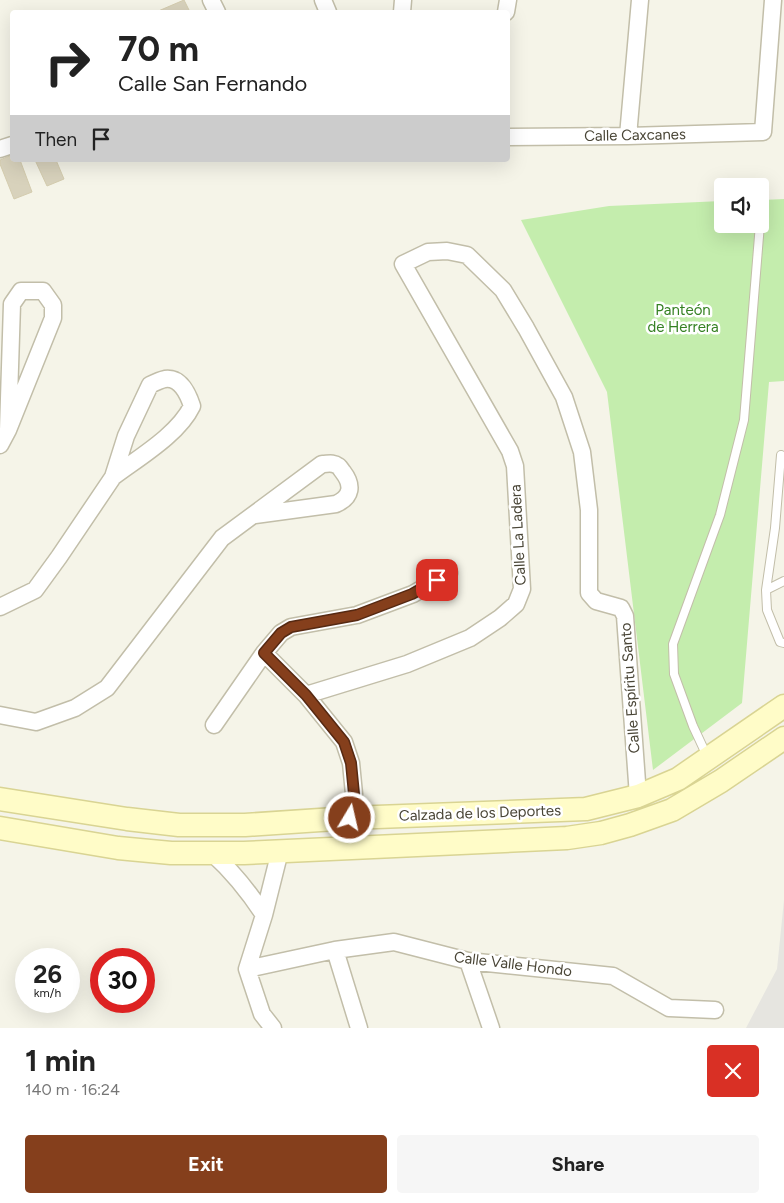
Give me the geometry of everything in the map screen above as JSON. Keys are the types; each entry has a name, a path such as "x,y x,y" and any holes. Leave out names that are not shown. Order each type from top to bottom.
{"street":[{"path":"628,136 640,0"},
{"name":"Calle Caxcanes","path":"510,136 628,136 763,132 773,0"},
{"name":"Calle Espíritu Santo","path":"403,264 428,252 447,251 467,255 503,290 564,397 582,452 589,510 589,593 596,601 621,608 625,616 638,796"},
{"name":"Calle La Ladera","path":"306,695 407,664 470,638 500,618 516,604 522,589 514,466 510,451 403,264"},
{"path":"0,445 8,430 53,318 53,305 43,292 21,291 12,304 8,430"},
{"path":"0,607 34,590 59,557 113,476 126,436 150,386 165,379 174,380 187,392 192,406 186,418 113,476"},
{"path":"0,715 36,722 75,708 107,688 222,538 322,464 331,463 339,466 348,478 350,486 348,494 343,501 336,504 255,515"},
{"path":"214,724 264,653 281,633 291,627 357,615 412,594 449,573"},
{"path":"264,653 306,695 344,742 351,763 354,794 342,848"},
{"name":"Calzada de los Deportes","path":"0,799 170,824 245,825 350,818 586,809 638,796 678,779 709,760 784,706"},
{"name":"Calzada de los Deportes","path":"0,828 118,848 171,853 244,853 567,838 601,833 650,820 672,810 721,781 784,738"},
{"path":"244,853 245,825"},
{"path":"273,1028 262,1014 247,969 264,915 280,851"},
{"path":"212,853 247,889 264,915"},
{"name":"Calle Valle Hondo","path":"247,969 335,950 394,942 468,961 613,976 669,1008 714,1010"},
{"path":"335,950 359,1028"},
{"path":"468,961 491,1028"}],"lane":[{"path":"709,760 674,674 673,644 720,515 744,420 759,233"},
{"path":"781,455 775,528 766,590 767,610 780,642 784,643"},
{"path":"775,528 784,524"},
{"path":"766,590 784,581"}],"green space":[{"name":"Panteón de Herrera","path":"784,199 784,381 769,382 742,703 653,770 607,392 521,220 609,206 714,201 714,233 769,233 769,200"}],"shaded area":[{"path":"784,900 784,1028 746,1028 777,969"}],"building":[{"path":"184,0 189,10 161,10"},
{"path":"10,156 10,162 21,162 32,192 14,199 0,160"},
{"path":"36,162 57,162 64,179 47,186"}],"route":[{"path":"350,818 354,794 351,763 344,742 306,695 264,653 281,633 291,627 357,615 412,594 437,580"}]}
